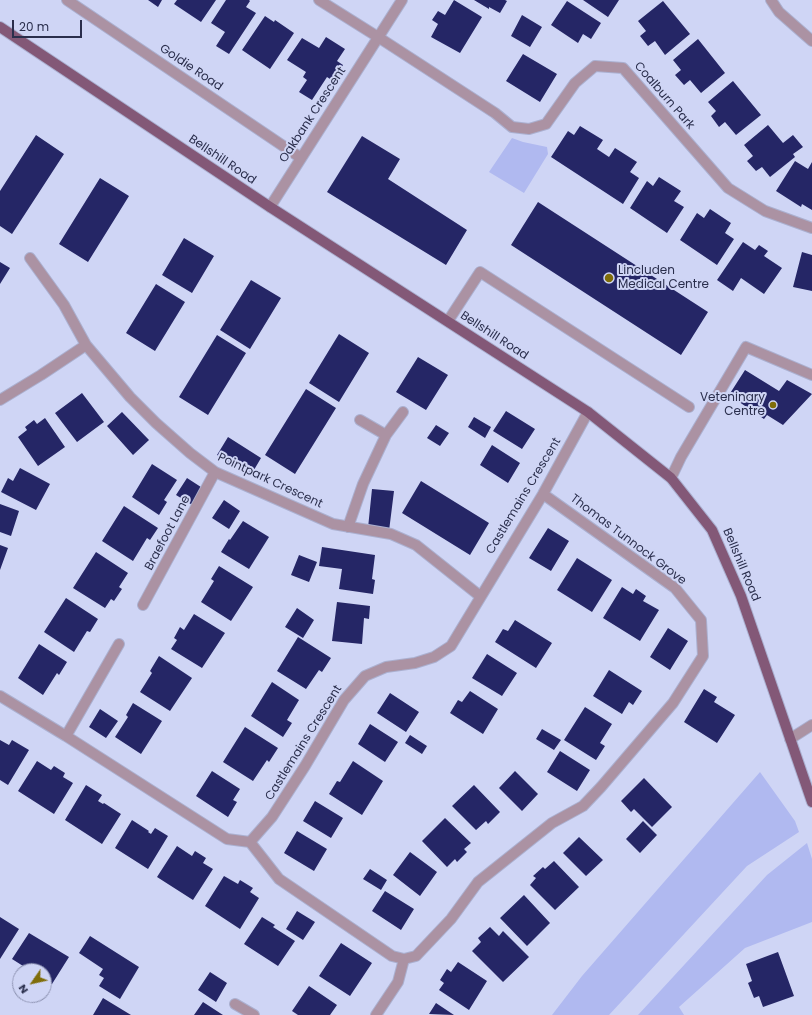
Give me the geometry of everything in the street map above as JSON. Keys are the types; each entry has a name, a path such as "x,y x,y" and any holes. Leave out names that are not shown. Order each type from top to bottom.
{"main road":[{"name":"Bellshill Road","path":"0,27 270,207 588,412 671,478 712,530 742,596 812,802"}],"street":[{"name":"Goldie Road","path":"67,0 301,158"},
{"path":"319,0 378,37"},
{"name":"Oakbank Crescent","path":"270,207 402,0"},
{"path":"771,0 779,12 812,41"},
{"name":"Coalburn Park","path":"378,37 495,113 512,127 529,130 546,124 575,83 596,66 623,68 728,188 765,211 812,228"},
{"name":"Pointpark Crescent","path":"30,258 64,305 86,345 130,397 156,423 190,453 215,472 333,524 391,534 416,545 480,596"},
{"path":"448,321 480,272 689,407"},
{"path":"0,399 41,375 86,345"},
{"path":"671,478 681,457 746,347 812,375"},
{"path":"348,527 363,484 386,436 402,412"},
{"name":"Castlemains Crescent","path":"250,842 272,817 305,766 344,700 365,676 386,667 415,663 434,657 451,646 543,494 588,412"},
{"path":"360,420 386,436"},
{"name":"Braefoot Lane","path":"143,605 215,472"},
{"name":"Thomas Tunnock Grove","path":"404,959 416,956 451,919 478,882 552,823 583,806 672,703 703,656 702,620 675,588 543,494"},
{"path":"66,736 119,644"},
{"path":"0,696 66,736 227,839 250,842 280,879 392,956 404,959 398,982 376,1015"},
{"path":"790,739 812,725"},
{"path":"235,1004 254,1015"}],"shaded area":[{"path":"512,138 547,147 548,154 524,193 489,172"},
{"path":"760,772 795,821 799,832 747,866 609,1015 552,1015 582,976"},
{"path":"807,843 812,859 812,922 745,948 679,1007 684,1015 638,1015 767,875"}],"building":[{"path":"148,0 162,0 158,7"},
{"path":"177,0 216,0 201,22 174,4"},
{"path":"226,0 249,0 250,1 246,7 256,13 229,54 216,46 225,32 211,23"},
{"path":"454,0 482,17 460,53 431,37 438,24 432,20 438,11 445,15"},
{"path":"474,0 507,1 500,13 489,7 489,9"},
{"path":"583,0 619,0 608,17"},
{"path":"567,1 601,23 591,39 583,34 578,43 551,25"},
{"path":"663,1 690,34 665,55 655,41 648,46 640,36 646,31 638,21"},
{"path":"522,15 542,27 530,47 511,36"},
{"path":"265,16 274,22 275,20 294,33 270,69 242,50"},
{"path":"326,37 345,49 337,61 343,65 333,81 327,77 312,100 299,92 307,80 303,77 306,72 287,60 302,38 319,48"},
{"path":"698,39 725,73 701,93 690,80 684,85 675,75 681,70 673,60"},
{"path":"523,54 557,74 540,102 506,81"},
{"path":"733,81 761,115 736,135 725,122 719,127 711,116 716,111 708,102"},
{"path":"768,125 783,143 793,135 803,147 793,154 795,157 770,177 762,167 756,171 747,161 753,156 744,145"},
{"path":"580,126 603,140 597,149 609,157 615,148 637,162 630,172 639,178 623,204 551,157 568,131 574,135"},
{"path":"36,135 64,154 12,234 0,226 0,191"},
{"path":"362,136 400,159 388,179 467,230 446,265 327,192"},
{"path":"795,161 808,169 812,162 812,210 802,204 801,207 776,191"},
{"path":"659,177 681,191 674,201 684,207 667,233 630,208 647,181 653,186"},
{"path":"100,178 129,196 88,262 59,244"},
{"name":"Lincluden Medical Centre","path":"538,202 708,312 681,355 511,245"},
{"path":"710,209 731,223 725,233 734,239 717,265 680,240 697,213 704,218"},
{"path":"184,238 214,256 192,293 162,275"},
{"path":"743,242 755,250 759,245 768,251 764,256 782,268 764,294 741,278 733,291 717,280"},
{"path":"802,252 812,255 812,291 793,287"},
{"path":"0,262 10,268 0,284"},
{"path":"251,280 281,298 250,349 220,330"},
{"path":"156,284 185,302 155,351 126,333"},
{"path":"339,334 369,353 339,402 309,383"},
{"path":"217,335 246,353 208,415 179,397"},
{"path":"418,357 448,375 426,410 396,392"},
{"name":"Veteninary Centre","path":"745,370 779,391 787,380 812,394 783,425 767,415 764,419 729,395"},
{"path":"306,389 336,408 295,474 265,455"},
{"path":"82,393 104,422 77,442 55,413"},
{"path":"506,411 535,429 522,449 493,431"},
{"path":"122,412 149,440 133,455 107,426"},
{"path":"474,417 491,427 485,438 468,427"},
{"path":"45,418 65,447 38,466 18,437 27,430 25,427 34,420 37,424"},
{"path":"436,425 449,433 440,446 427,438"},
{"path":"228,437 261,458 251,475 217,455"},
{"path":"492,445 520,463 508,483 480,465"},
{"path":"152,464 177,480 164,500 167,502 159,515 132,497"},
{"path":"20,468 50,484 36,510 1,492 8,478 13,481"},
{"path":"187,478 204,489 194,506 176,495"},
{"path":"421,481 489,523 470,555 402,513"},
{"path":"372,489 394,491 389,531 368,528"},
{"path":"224,500 240,511 229,529 212,518"},
{"path":"0,504 19,511 11,536 0,532"},
{"path":"124,506 158,528 150,540 147,538 133,561 102,541"},
{"path":"243,521 269,537 249,569 221,552"},
{"path":"548,528 569,541 551,571 529,558"},
{"path":"0,545 8,548 0,570"},
{"path":"322,547 375,555 372,579 375,580 373,594 339,589 342,569 319,566"},
{"path":"96,552 128,573 119,587 122,589 114,601 111,599 105,608 73,588"},
{"path":"299,555 317,562 309,582 291,575"},
{"path":"577,558 612,580 592,612 557,590"},
{"path":"219,566 253,587 231,621 201,602 214,581 211,579"},
{"path":"622,587 633,594 636,589 646,596 643,601 659,610 640,641 603,618"},
{"path":"66,598 98,619 90,632 87,631 74,652 44,632"},
{"path":"337,602 370,606 369,619 364,618 362,644 332,641"},
{"path":"297,608 314,620 303,638 285,627"},
{"path":"194,614 225,633 202,668 171,649 177,640 174,638 180,627 184,630"},
{"path":"515,620 552,643 536,668 495,642 503,629 508,631"},
{"path":"668,628 688,641 670,670 650,657"},
{"path":"298,637 331,658 322,672 319,670 306,689 277,671"},
{"path":"39,644 67,662 59,675 57,673 43,695 18,678"},
{"path":"487,654 517,673 502,696 472,678"},
{"path":"159,656 192,678 170,711 140,692 152,673 150,671"},
{"path":"609,670 642,691 633,705 629,702 622,714 593,696"},
{"path":"272,682 299,700 287,720 292,723 283,737 251,716"},
{"path":"704,689 717,697 714,702 735,715 717,743 684,722"},
{"path":"470,691 498,709 483,734 450,713 458,700 462,702"},
{"path":"390,693 419,712 406,732 377,713"},
{"path":"133,703 162,721 141,754 115,737 128,717 126,715"},
{"path":"585,707 612,724 600,743 605,746 596,760 564,740"},
{"path":"100,709 118,721 106,738 89,727"},
{"path":"370,724 398,742 385,762 358,744"},
{"path":"245,727 278,748 269,762 267,760 253,781 223,762"},
{"path":"542,729 561,740 554,750 536,739"},
{"path":"410,735 427,746 422,754 405,743"},
{"path":"0,740 9,745 12,740 29,750 8,785 0,780"},
{"path":"560,751 590,770 577,791 547,772"},
{"path":"37,761 51,770 54,766 65,773 63,777 73,783 54,814 18,791"},
{"path":"353,761 383,781 362,815 329,794 337,781 340,782"},
{"path":"212,771 240,789 233,800 237,802 228,817 196,796"},
{"path":"515,771 538,794 522,811 499,788"},
{"path":"644,778 672,807 652,827 634,809 631,812 621,801"},
{"path":"86,785 102,795 98,801 103,804 104,803 121,814 102,844 65,820"},
{"path":"474,785 500,812 488,824 486,821 476,830 452,806"},
{"path":"315,801 343,818 331,838 303,821"},
{"path":"445,818 471,843 464,849 467,852 457,862 455,859 447,867 422,841"},
{"path":"132,820 149,831 148,832 151,834 155,828 168,836 148,869 115,848"},
{"path":"643,821 657,835 640,853 626,839"},
{"path":"297,831 327,849 314,871 284,853"},
{"path":"579,837 603,860 586,876 563,853"},
{"path":"177,846 192,856 195,851 206,858 203,863 213,869 193,900 157,877"},
{"path":"410,852 437,872 420,896 393,875"},
{"path":"554,861 579,887 555,910 530,885 536,878 533,876 543,867 545,869"},
{"path":"370,869 387,880 381,890 363,879"},
{"path":"224,876 238,884 240,880 253,888 250,892 259,898 240,929 205,906"},
{"path":"385,891 414,909 401,930 372,911"},
{"path":"524,895 550,923 527,946 500,918"},
{"path":"297,911 315,922 303,940 286,929"},
{"path":"0,917 19,929 0,959"},
{"path":"262,917 275,925 273,927 295,941 278,966 244,944"},
{"path":"490,927 499,936 503,931 529,957 503,982 472,951 481,942 478,938"},
{"path":"29,933 69,957 52,984 52,963 18,963 12,959"},
{"path":"90,936 139,967 120,999 99,986 104,978 99,975 103,969 79,953"},
{"path":"341,943 372,963 350,996 319,976"},
{"path":"778,952 794,996 763,1007 759,996 754,998 748,983 752,981 746,964"},
{"path":"458,962 487,981 469,1010 439,990 444,983 440,980 447,969 451,972"},
{"path":"210,972 227,983 216,1002 198,990"},
{"path":"309,986 337,1005 330,1015 298,1015 292,1011"},
{"path":"103,998 131,1015 93,1015"},
{"path":"203,1002 223,1015 194,1015"},
{"path":"436,1003 454,1015 429,1014"}],"place":[{"name":"Lincluden Medical Centre","path":"609,278"},
{"name":"Veteninary Centre","path":"773,405"}]}
